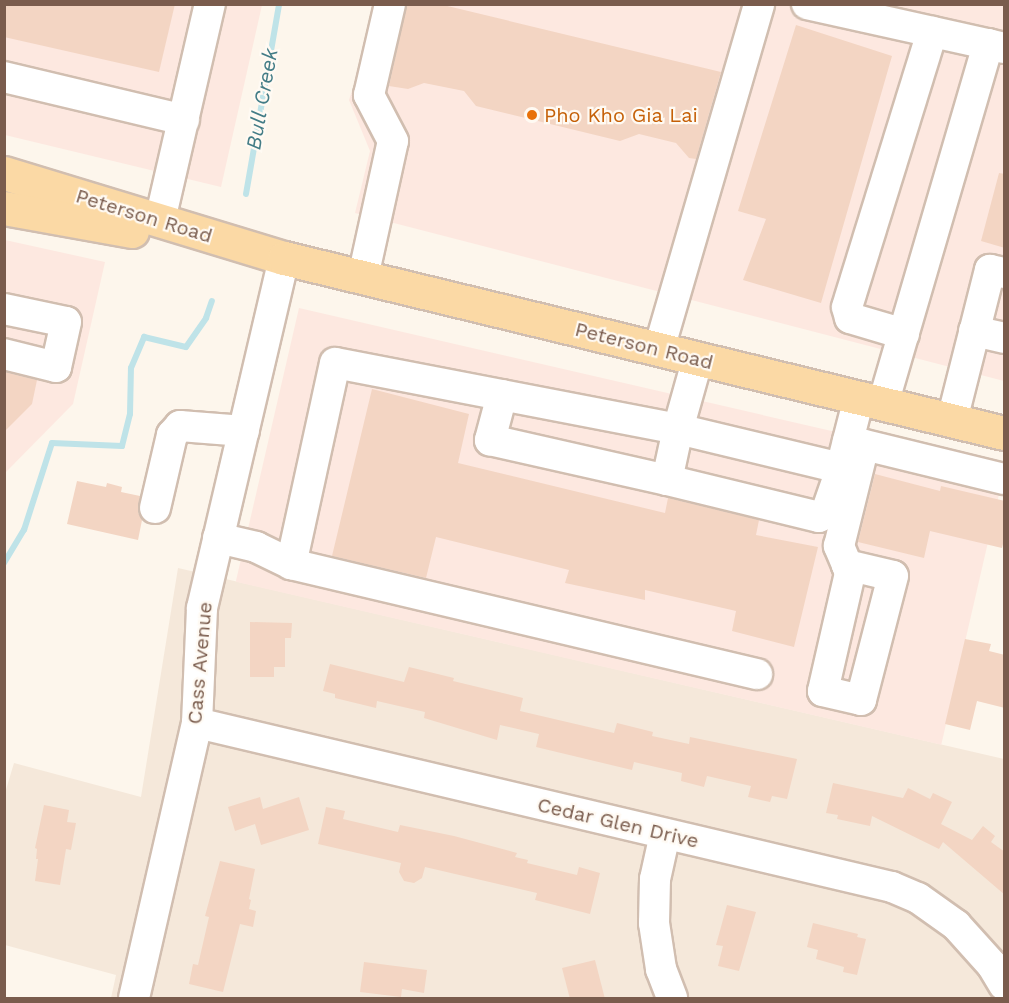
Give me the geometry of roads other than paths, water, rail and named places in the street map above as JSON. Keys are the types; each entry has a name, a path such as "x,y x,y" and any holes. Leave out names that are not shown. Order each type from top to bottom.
{"main road":[{"name":"Peterson Road","path":"4,173 284,258 1005,433"},
{"name":"Peterson Road","path":"4,208 284,258"}],"street":[{"path":"160,220 210,4"},
{"path":"363,278 393,141 369,95 390,4"},
{"path":"659,349 759,4"},
{"path":"502,395 490,440 819,517 826,513 871,401 904,333 996,46 807,4"},
{"path":"904,333 850,318 847,307 932,32"},
{"path":"4,76 183,120"},
{"name":"Cass Avenue","path":"134,999 197,723 202,608 284,258"},
{"path":"952,420 990,270 1005,273"},
{"path":"4,309 66,322 56,367 4,354"},
{"path":"974,331 1005,338"},
{"path":"667,480 678,429 698,358"},
{"path":"291,564 335,363 678,429 851,451 1005,479"},
{"path":"155,508 172,435 180,426 244,431"},
{"path":"847,565 839,546 851,451"},
{"path":"218,538 256,547 291,564 757,674"},
{"name":"Cedar Glen Drive","path":"197,723 903,891 936,909 956,925 992,965 1005,985"},
{"path":"665,834 655,879 654,924 661,969 672,999"}],"waterway":[{"name":"Bull Creek","path":"246,194 279,4"},
{"name":"Bull Creek","path":"4,563 24,530 52,443 122,446 130,414 131,368 144,337 186,347 206,318 212,301"}],"place":[{"name":"Pho Kho Gia Lai","path":"532,115"}]}
